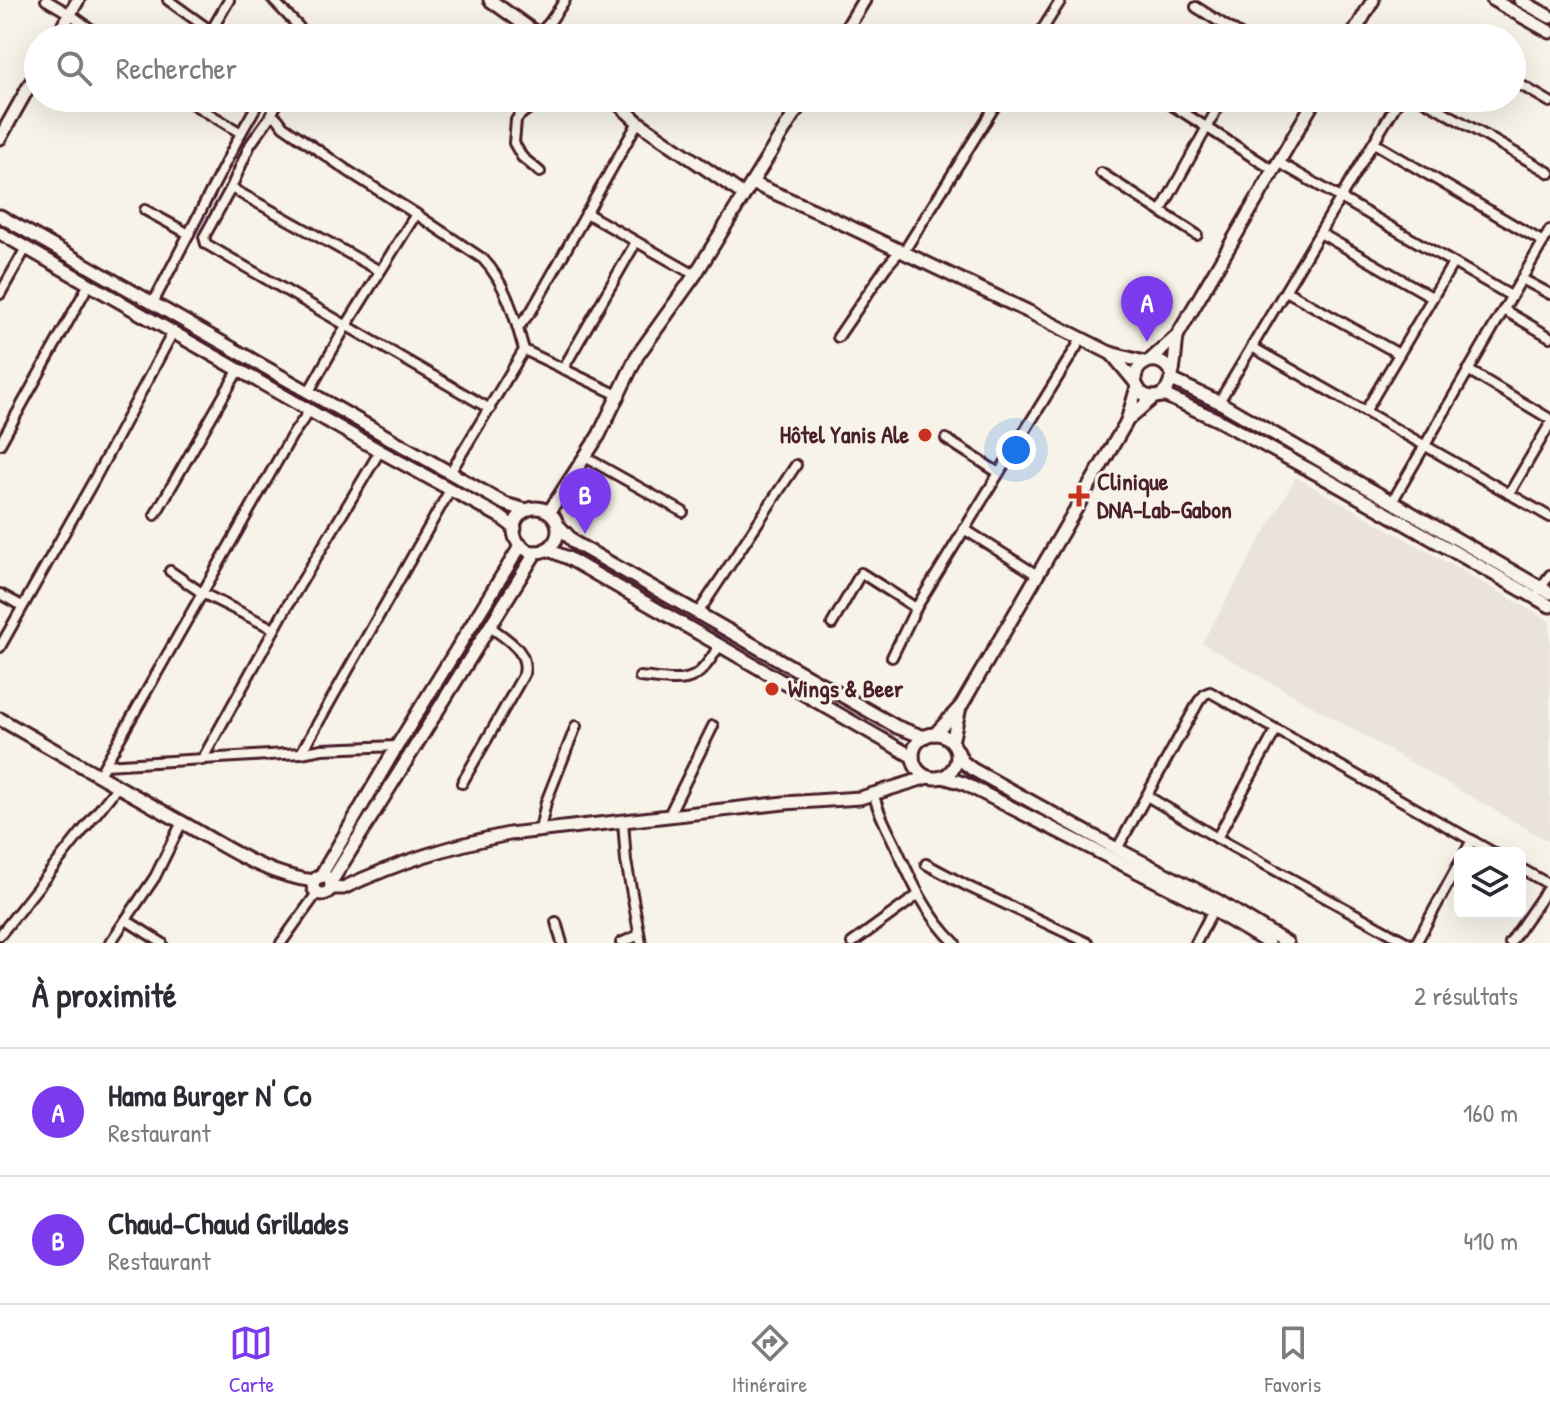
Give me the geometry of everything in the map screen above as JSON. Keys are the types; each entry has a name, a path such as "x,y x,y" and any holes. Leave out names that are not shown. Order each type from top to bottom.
{"street":[{"path":"46,0 84,24"},
{"path":"64,24 78,0"},
{"path":"168,0 197,24"},
{"path":"215,24 229,0"},
{"path":"273,0 296,24"},
{"path":"490,0 524,24"},
{"path":"549,24 565,0"},
{"path":"849,24 864,0"},
{"path":"1046,24 1061,0"},
{"path":"1359,24 1373,0"},
{"path":"1493,0 1550,32"},
{"path":"1520,0 1550,17"},
{"path":"1196,7 1223,24"},
{"path":"1526,88 1550,102"},
{"path":"0,138 24,95"},
{"path":"206,112 241,133"},
{"path":"153,303 253,112"},
{"path":"273,112 250,145 204,237 206,244 490,409"},
{"path":"524,112 516,120 514,143 522,157 540,172"},
{"path":"627,112 744,195"},
{"path":"549,512 620,396 637,356 695,275 795,112"},
{"path":"838,337 886,267 902,252 991,112"},
{"path":"1182,112 1276,166 1341,198 1511,296"},
{"path":"1161,211 1216,112"},
{"path":"928,777 918,769 913,757 916,745 961,706 1127,421 1137,371 1177,336 1308,112"},
{"path":"1219,402 1392,112"},
{"path":"1444,112 1550,173"},
{"path":"271,115 314,148 483,259 505,290 524,350 450,473"},
{"path":"518,328 532,310 638,122"},
{"path":"1374,143 1543,242"},
{"path":"1101,173 1197,235"},
{"path":"752,183 1110,353 1163,363 1170,370 1172,378 1392,502 1542,593 1550,606"},
{"path":"231,188 380,271"},
{"path":"145,210 189,234"},
{"path":"586,213 695,275"},
{"path":"308,393 416,214"},
{"path":"0,216 505,504 549,512 575,543 897,727 944,736 962,761 972,769 1218,901 1287,943"},
{"path":"1392,502 1550,230"},
{"path":"0,233 499,516 515,528"},
{"path":"1320,233 1432,297"},
{"path":"563,369 636,242"},
{"path":"0,294 26,248"},
{"path":"1366,410 1453,263"},
{"path":"1522,279 1550,294"},
{"path":"0,444 89,284"},
{"path":"1286,291 1399,354"},
{"path":"1504,310 1550,337"},
{"path":"0,647 173,332"},
{"path":"1127,421 1168,390 1177,336"},
{"path":"892,657 916,608 1082,338"},
{"path":"1252,347 1550,517"},
{"path":"524,350 620,396"},
{"path":"1110,353 1144,395 1166,396 1218,420 1542,593"},
{"path":"155,515 239,369"},
{"path":"1468,370 1550,421 1509,494"},
{"path":"102,770 291,437 310,410"},
{"path":"946,439 999,473"},
{"path":"202,760 274,629 380,451"},
{"path":"585,457 683,512"},
{"path":"698,613 796,465"},
{"path":"301,753 450,490"},
{"path":"526,510 518,518 515,528 516,539 527,550 541,550 568,558 913,757"},
{"path":"281,943 323,884 489,626 541,550 556,539 558,525"},
{"path":"964,529 1037,575"},
{"path":"323,884 397,746 521,545"},
{"path":"170,571 202,593 274,629"},
{"path":"832,624 861,573 916,608"},
{"path":"1542,593 1550,575"},
{"path":"0,594 22,606"},
{"path":"462,783 526,668 519,649 489,626"},
{"path":"640,677 672,680 692,677 706,665 720,645"},
{"path":"1117,849 1205,694 1210,692 1484,847"},
{"path":"943,777 955,767 957,761 954,746 961,706"},
{"path":"0,719 102,770 118,786 223,847 296,879 343,888 417,856 509,834 784,803 860,798 928,777 943,777 963,783 1213,910 1268,943"},
{"path":"540,830 546,802 576,726"},
{"path":"669,815 713,726"},
{"path":"1217,838 1276,730"},
{"path":"102,770 322,749 397,746"},
{"path":"0,935 118,786"},
{"path":"874,795 918,895 941,930 955,943"},
{"path":"1147,796 1408,943"},
{"path":"621,943 640,939 626,861 623,821"},
{"path":"110,943 155,877 182,822"},
{"path":"1468,847 1472,840"},
{"path":"926,864 1088,943"},
{"path":"1510,943 1550,885 1526,871"},
{"path":"1416,943 1454,873"},
{"path":"852,943 918,895"},
{"path":"1196,943 1213,910"},
{"path":"126,920 162,943"},
{"path":"556,922 562,943"}],"shaded area":[{"path":"1296,477 1550,621 1550,842 1202,643"}],"place":[{"name":"Hama Burger N' Co","path":"1147,342"},
{"name":"Hôtel Yanis Ale","path":"925,435"},
{"name":"Clinique DNA-Lab-Gabon","path":"1079,496"},
{"name":"Chaud-Chaud Grillades","path":"585,534"},
{"name":"Wings & Beer","path":"772,689"}]}
